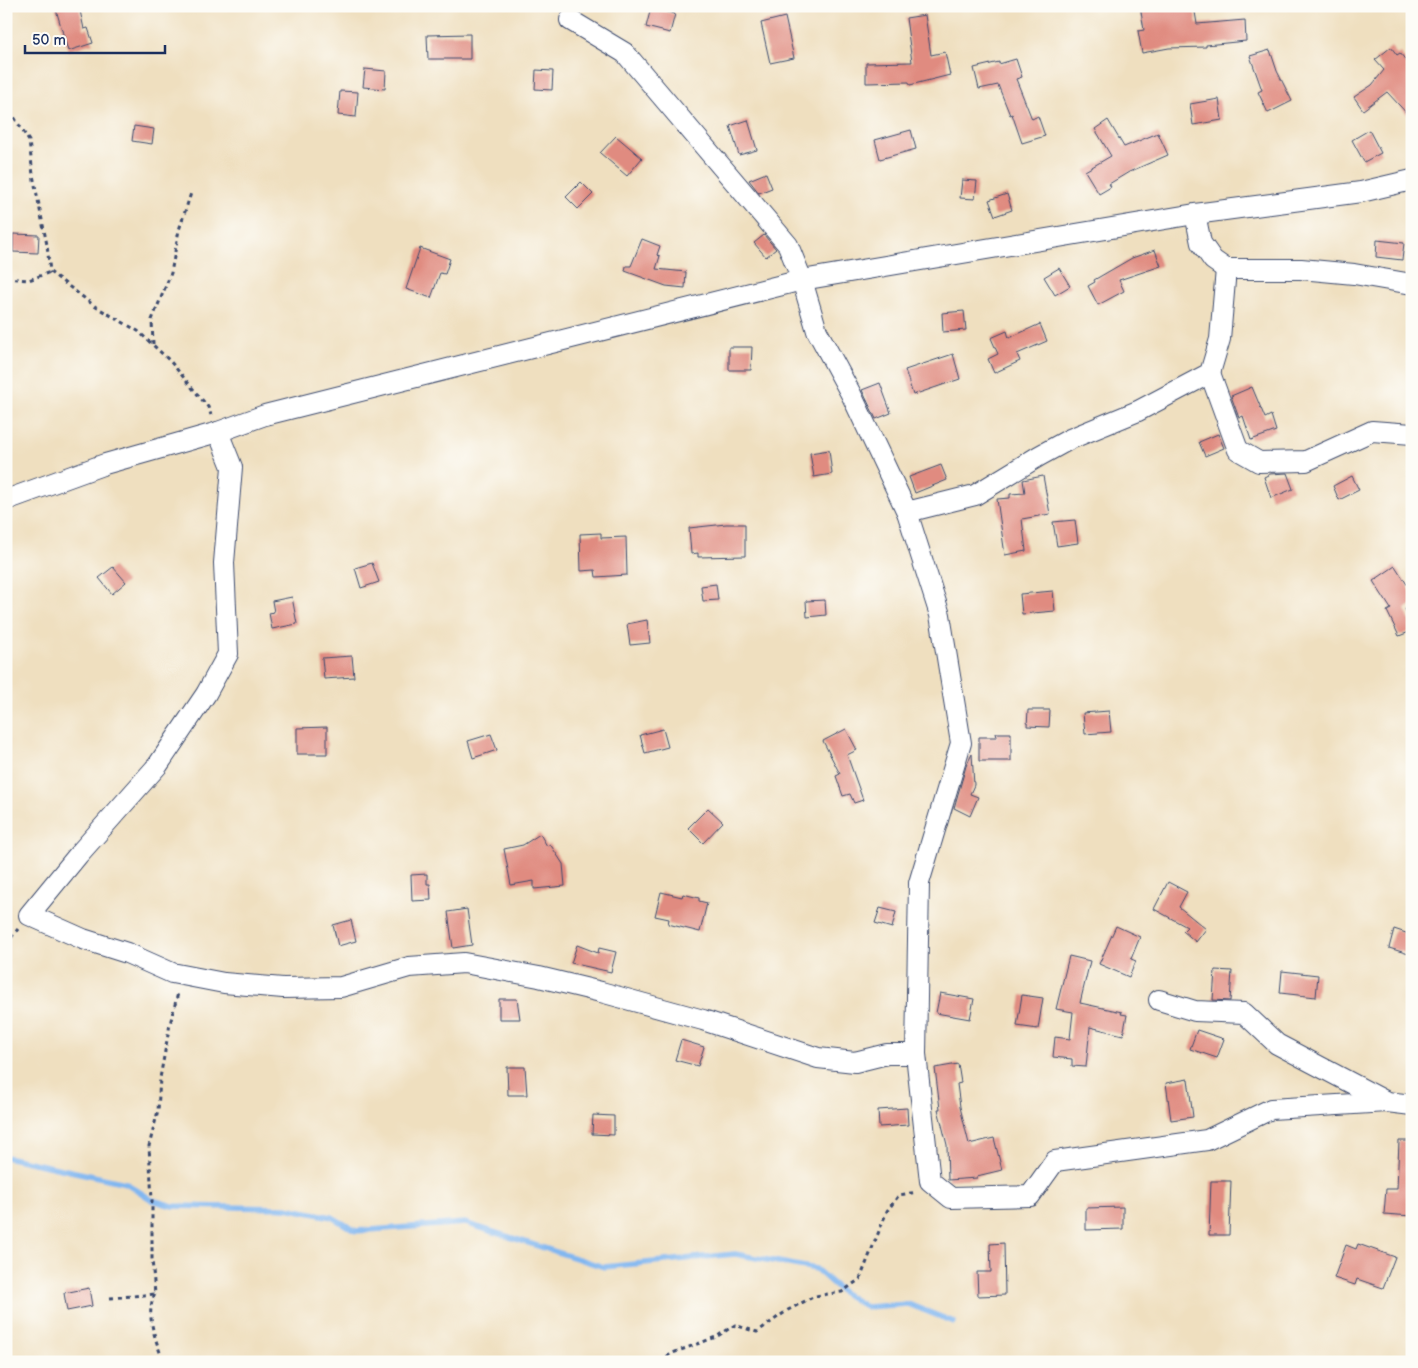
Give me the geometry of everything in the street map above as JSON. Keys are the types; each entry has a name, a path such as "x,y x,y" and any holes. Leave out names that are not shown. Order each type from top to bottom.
{"street":[{"path":"570,20 625,53 788,245 802,280 817,332 851,394 907,512 940,615 961,743 919,883 916,1054 930,1181 951,1198 1030,1196 1056,1161 1207,1140 1271,1109 1387,1102 1412,1105"},
{"path":"6,500 105,464 218,432 265,415 802,280 1195,214 1361,192 1412,180"},
{"path":"1195,214 1201,243 1213,260 1226,269 1301,269 1354,274 1412,284"},
{"path":"1226,269 1220,340 1210,373 1238,450 1259,462 1306,461 1372,431 1412,434"},
{"path":"907,512 975,495 1070,439 1138,410 1210,373"},
{"path":"218,432 232,467 224,563 228,654 206,694 158,766 29,915 83,938 127,953 172,973 224,984 284,988 341,988 408,966 464,963 539,976 601,992 703,1020 818,1058 855,1062 887,1054 916,1054"},
{"path":"1159,1000 1194,1010 1244,1012 1276,1044 1387,1102"}],"path":[{"path":"6,104 29,141 50,272 96,307 138,331 170,361 208,407 218,432"},
{"path":"153,345 152,320 172,273 179,230 191,194"},
{"path":"6,278 30,280 50,272"},
{"path":"163,1362 153,1330 150,1303 155,1294 152,1258 152,1200 149,1146 158,1111 160,1078 170,1024 182,975"},
{"path":"660,1362 670,1354 716,1337 735,1325 757,1332 788,1310 815,1296 842,1292 860,1280 887,1211 899,1195 922,1192 930,1181"},
{"path":"110,1298 155,1294"}],"building":[{"path":"55,6 79,6 84,29 88,28 93,43 68,51"},
{"path":"1140,6 1194,6 1197,24 1245,20 1246,41 1206,45 1206,47 1169,48 1142,53 1138,31 1144,30"},
{"path":"651,8 675,14 670,33 646,27"},
{"path":"925,15 931,55 945,52 950,75 910,85 909,82 866,83 866,63 912,62 906,18"},
{"path":"785,17 794,58 770,63 761,23"},
{"path":"470,34 470,59 428,59 427,35"},
{"path":"1391,47 1397,55 1400,53 1412,68 1412,119 1387,92 1363,110 1354,97 1372,85 1384,70 1375,60"},
{"path":"1270,50 1277,71 1292,101 1268,113 1258,92 1262,90 1250,56"},
{"path":"1016,59 1022,77 1016,79 1032,119 1038,116 1045,136 1022,143 1012,114 1010,115 998,85 979,89 974,68"},
{"path":"365,69 386,71 385,89 363,87"},
{"path":"536,70 553,71 552,90 535,89"},
{"path":"340,91 358,92 356,117 338,115"},
{"path":"1219,99 1222,120 1193,125 1190,104"},
{"path":"748,120 757,150 739,155 730,126"},
{"path":"1108,120 1124,147 1158,133 1168,155 1129,172 1109,184 1111,187 1099,194 1085,171 1111,156 1095,129"},
{"path":"134,126 154,129 152,144 132,141"},
{"path":"911,130 916,149 880,159 875,140"},
{"path":"1369,130 1381,153 1364,162 1352,140"},
{"path":"616,136 642,158 627,176 600,153"},
{"path":"766,173 772,188 759,193 749,180"},
{"path":"962,180 977,181 975,199 960,198"},
{"path":"581,182 593,194 578,209 566,197"},
{"path":"1007,194 1012,210 995,216 989,200"},
{"path":"13,234 39,235 38,253 13,252"},
{"path":"764,235 776,249 766,257 754,243"},
{"path":"642,239 660,246 657,255 660,256 656,269 686,272 685,288 666,286 625,271 626,266 631,266"},
{"path":"1377,240 1404,243 1402,260 1376,257"},
{"path":"420,248 450,259 445,274 440,273 431,298 406,289"},
{"path":"1155,250 1161,266 1119,280 1124,291 1098,305 1088,286 1095,282 1094,280 1132,258"},
{"path":"1059,268 1070,286 1055,295 1044,277"},
{"path":"964,311 966,330 943,332 942,313"},
{"path":"1040,324 1047,341 1017,354 1020,361 994,373 988,359 998,354 991,338 1007,331 1009,338"},
{"path":"729,347 752,347 751,370 729,370"},
{"path":"953,354 960,379 913,395 905,370"},
{"path":"880,383 891,413 876,419 862,390"},
{"path":"1252,387 1265,418 1271,415 1276,431 1251,440 1243,416 1239,418 1231,396"},
{"path":"1218,434 1224,448 1205,456 1199,442"},
{"path":"829,450 832,474 814,477 810,453"},
{"path":"941,465 947,480 915,493 909,477"},
{"path":"1287,473 1293,489 1271,498 1264,477 1270,474"},
{"path":"1043,476 1050,514 1022,519 1026,551 1005,555 997,499 1010,498 1010,494 1025,493 1023,480"},
{"path":"1352,476 1359,490 1339,500 1333,486"},
{"path":"1075,520 1078,543 1057,546 1053,522"},
{"path":"745,524 745,556 698,557 698,553 691,554 689,528"},
{"path":"601,533 601,538 626,537 627,575 596,577 595,570 581,571 580,534"},
{"path":"372,563 379,582 361,588 355,568"},
{"path":"1395,566 1412,592 1412,605 1405,609 1412,626 1412,631 1399,636 1387,611 1391,609 1373,581"},
{"path":"113,567 126,582 112,594 99,578"},
{"path":"716,584 718,600 703,601 701,586"},
{"path":"1053,591 1055,611 1022,614 1020,594"},
{"path":"292,597 297,624 272,629 269,613 274,612 272,601"},
{"path":"825,600 826,615 807,617 806,601"},
{"path":"647,620 650,643 630,645 627,624"},
{"path":"352,656 354,677 324,679 322,658"},
{"path":"1028,710 1050,710 1049,727 1027,726"},
{"path":"1109,711 1111,732 1085,734 1083,713"},
{"path":"327,727 327,754 297,754 297,728"},
{"path":"663,729 668,747 645,753 640,735"},
{"path":"846,729 857,750 847,755 863,800 854,803 850,794 843,796 836,776 840,774 823,741"},
{"path":"996,733 1011,733 1011,761 979,761 979,737 997,737"},
{"path":"491,734 497,750 473,758 468,741"},
{"path":"972,754 974,785 970,794 978,797 970,816 954,808 966,766"},
{"path":"708,808 723,822 703,843 688,828"},
{"path":"540,834 547,846 550,844 563,864 565,886 534,889 534,881 511,885 504,849 523,845"},
{"path":"427,874 427,884 430,884 431,900 412,901 411,875"},
{"path":"1168,882 1187,892 1179,907 1206,929 1196,942 1183,931 1187,927 1154,909"},
{"path":"661,892 682,897 683,894 699,898 699,901 707,903 700,932 668,924 669,919 655,916"},
{"path":"880,908 896,912 892,928 875,923"},
{"path":"467,909 472,945 453,948 448,912"},
{"path":"351,920 356,941 338,946 333,925"},
{"path":"1116,926 1140,937 1131,959 1136,961 1129,977 1099,964"},
{"path":"1394,929 1412,935 1412,955 1389,948"},
{"path":"577,945 598,953 599,948 616,952 611,972 571,963"},
{"path":"1069,956 1090,961 1080,1003 1122,1012 1121,1014 1127,1015 1123,1035 1090,1027 1086,1067 1072,1066 1072,1059 1053,1057 1055,1037 1070,1039 1073,1012 1056,1009"},
{"path":"1215,970 1232,971 1230,1001 1213,1000"},
{"path":"1282,971 1318,975 1316,997 1280,993"},
{"path":"940,993 974,999 970,1019 936,1013"},
{"path":"1022,995 1043,998 1038,1029 1017,1026"},
{"path":"499,999 517,999 520,1019 499,1019"},
{"path":"1197,1030 1224,1039 1217,1058 1190,1049"},
{"path":"681,1040 704,1047 698,1066 675,1060"},
{"path":"958,1064 961,1083 957,1084 960,1107 969,1144 994,1138 1002,1170 977,1176 977,1178 948,1180 947,1145 938,1109 940,1109 935,1068"},
{"path":"507,1067 525,1067 527,1095 508,1095"},
{"path":"1188,1079 1193,1117 1171,1120 1166,1083"},
{"path":"907,1108 908,1125 879,1127 878,1110"},
{"path":"593,1115 614,1116 614,1135 592,1134"},
{"path":"1399,1141 1412,1141 1412,1216 1384,1214 1386,1189 1397,1189"},
{"path":"1211,1181 1231,1181 1229,1235 1209,1235"},
{"path":"1123,1207 1123,1229 1086,1230 1086,1208"},
{"path":"1004,1243 1005,1295 978,1296 977,1272 991,1272 990,1244"},
{"path":"1358,1244 1395,1257 1383,1288 1357,1279 1355,1285 1334,1278 1346,1245 1356,1249"},
{"path":"89,1288 92,1306 67,1311 64,1293"}],"waterway":[{"path":"6,1157 126,1183 152,1200 173,1206 286,1208 332,1217 356,1231 465,1223 604,1267 735,1254 816,1269 842,1292 866,1307 908,1304 954,1322"}]}
